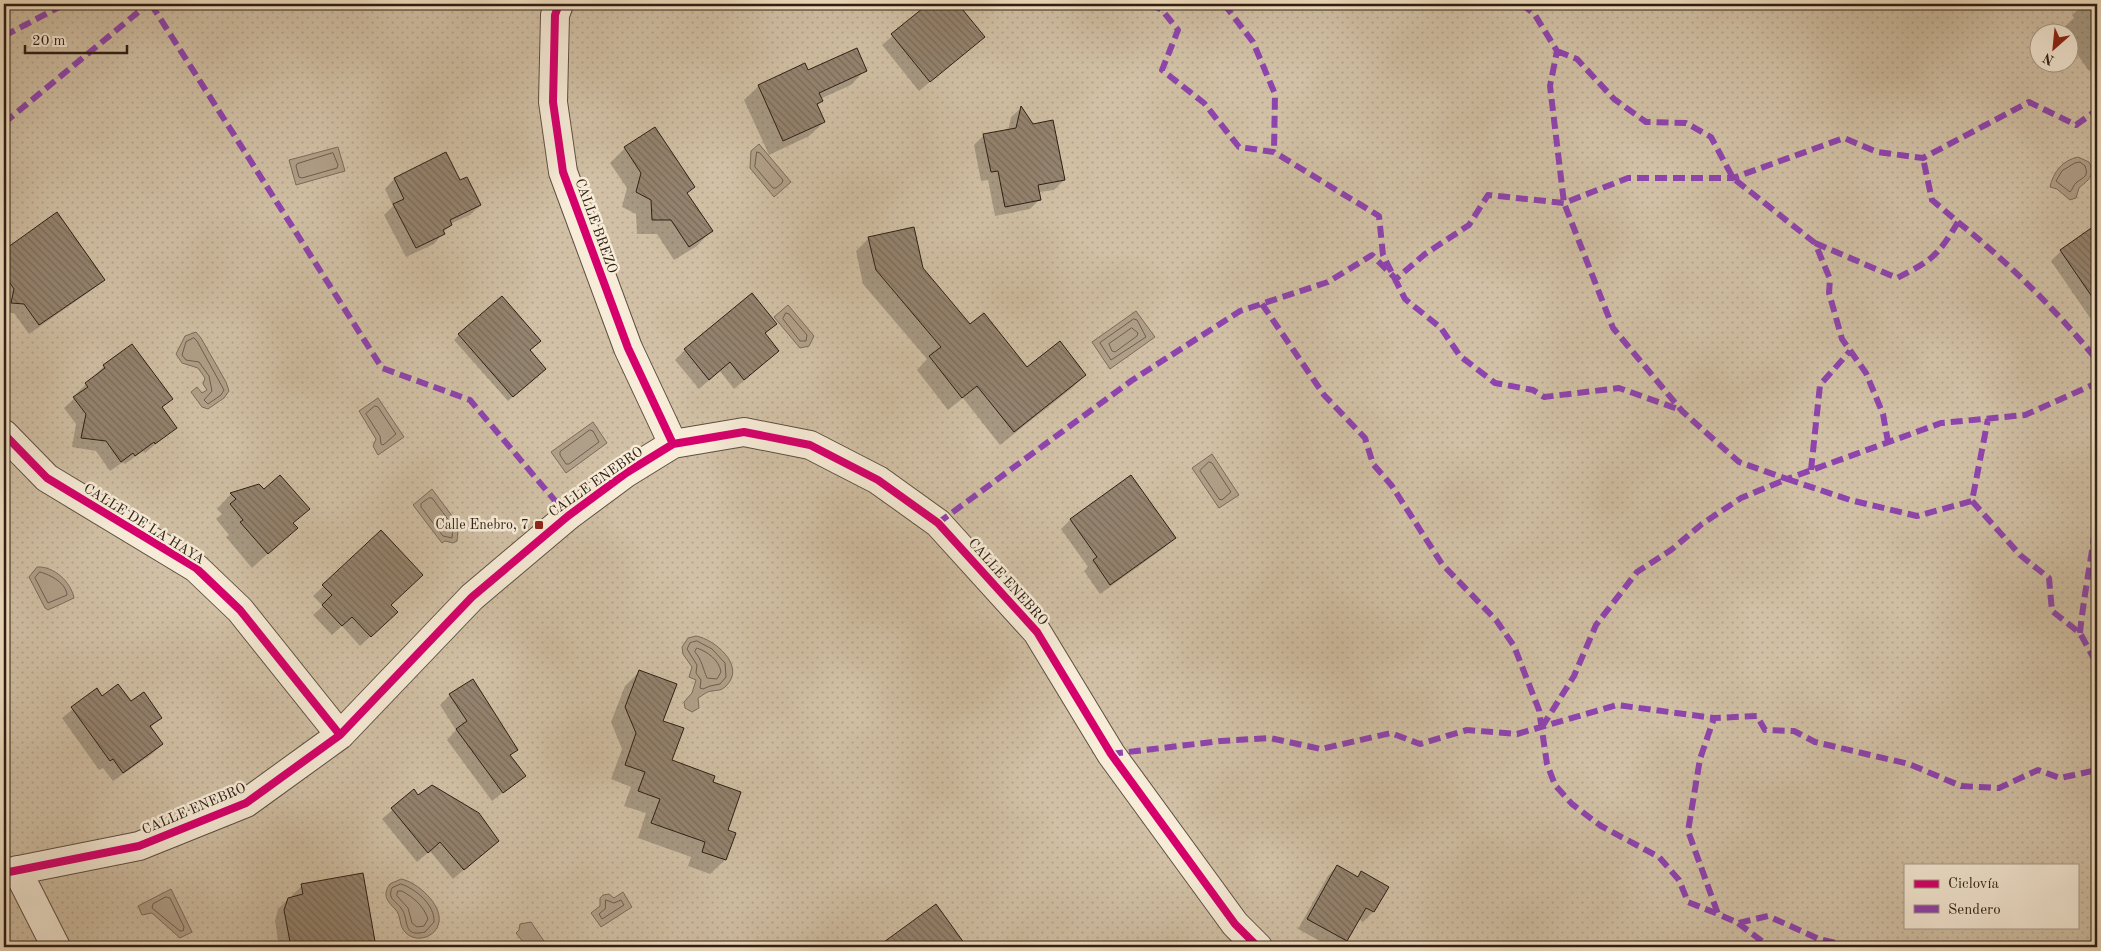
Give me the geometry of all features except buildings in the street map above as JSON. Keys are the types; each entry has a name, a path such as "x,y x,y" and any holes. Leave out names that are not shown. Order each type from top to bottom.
{"street":[{"name":"CALLE BREZO","path":"558,4 555,15 553,102 563,172 628,348 674,444"},
{"name":"CALLE ENEBRO","path":"56,947 11,872 139,846 246,803 340,735 472,597 547,532 612,484 674,444 744,432 810,445 878,480 938,523 1037,632 1111,754 1235,924 1258,947"},
{"name":"CALLE DE LA HAYA","path":"4,434 47,478 196,568 240,610 340,735"}],"shaded area":[{"path":"4,4 2097,4 2097,947 4,947"}],"water":[{"path":"759,144 791,182 774,197 750,168 751,151"},
{"path":"338,147 345,171 296,185 289,160"},
{"path":"2078,157 2089,162 2092,171 2088,180 2079,188 2076,198 2070,200 2057,189 2050,187 2056,172 2063,164"},
{"path":"788,305 814,336 809,346 800,348 774,317"},
{"path":"1136,311 1155,337 1110,369 1092,342"},
{"path":"196,332 226,382 229,391 224,398 208,409 202,407 191,392 197,387 202,393 207,390 203,384 205,378 198,368 182,363 176,354 185,336"},
{"path":"378,398 404,437 378,455 373,446 376,439 359,411"},
{"path":"593,422 607,443 566,473 551,452"},
{"path":"1212,454 1239,495 1219,508 1192,468"},
{"path":"432,489 461,528 458,531 457,541 453,543 445,541 442,543 413,505"},
{"path":"37,567 50,569 61,576 69,586 74,598 48,610 45,608 29,577"},
{"path":"696,636 711,642 719,648 726,655 733,670 726,686 721,690 708,692 698,698 699,708 692,712 685,708 684,702 692,693 696,680 689,677 692,667 683,654 682,647 688,638"},
{"path":"401,879 421,889 437,908 439,922 434,932 430,935 415,938 406,933 402,927 399,915 388,900 386,891 390,884"},
{"path":"171,889 192,932 180,938 152,913 142,915 138,906"},
{"path":"623,892 632,907 601,927 591,913 600,906 600,898 603,895 609,894 614,898"},
{"path":"531,922 548,947 527,947 516,933 519,930 520,924"}],"marked path":[{"path":"4,36 65,4"},
{"path":"4,123 148,4"},
{"path":"151,4 382,368 470,400 568,516"},
{"path":"1150,4 1162,10 1178,30 1162,70 1204,103 1239,147 1274,152 1379,216 1383,255 1405,299 1441,328 1460,356 1495,383 1533,390 1544,397 1619,388 1681,410"},
{"path":"1224,4 1253,42 1275,94 1274,152"},
{"path":"1522,4 1535,15 1557,51 1550,86 1564,203 1613,328 1682,411 1739,462 1787,479 1941,423 2025,415 2097,383"},
{"path":"1557,51 1577,59 1614,99 1646,122 1686,123 1711,137 1733,178 1815,243 1830,279 1829,293 1842,339 1866,373 1883,414 1888,442"},
{"path":"938,523 1131,381 1240,311 1328,282 1372,255 1396,279 1425,254 1469,225 1488,195 1564,203 1628,178 1733,178 1844,138 1877,152 1923,158 2029,102 2076,125 2097,110"},
{"path":"1815,243 1897,278 1926,262 1945,243 1958,222 1932,200 1923,158"},
{"path":"1958,222 1996,254 2031,288 2097,360"},
{"path":"1262,304 1324,395 1365,438 1373,464 1392,486 1442,564 1496,620 1514,646 1539,710 1547,764 1555,785 1572,804 1601,826 1659,857 1679,880 1688,902 1718,914"},
{"path":"1811,470 1820,385 1850,351"},
{"path":"1542,727 1574,676 1596,625 1637,572 1671,550 1702,524 1741,498 1787,479 1850,500 1917,516 1972,501 1988,419"},
{"path":"1972,501 2020,555 2049,578 2052,611 2080,633 2093,657 2097,660"},
{"path":"2080,633 2097,512"},
{"path":"1111,754 1221,741 1270,738 1321,749 1391,733 1420,744 1467,730 1517,734 1617,705 1714,718"},
{"path":"1852,947 1819,939 1768,916 1738,923 1718,914 1688,831 1700,759 1714,718 1757,716 1765,730 1794,731 1815,742 1909,764 1961,786 1999,788 2038,770 2060,778 2097,770"},
{"path":"1738,923 1763,942 1765,947"},
{"path":"2068,947 2084,945 2088,947"}],"cycle path":[{"path":"559,4 555,15 553,102 563,172 628,348 673,444"},
{"path":"4,873 139,846 246,803 340,735 472,597 568,516 626,473 673,444 744,432 810,445 878,480 938,523 1037,632 1111,754 1235,924 1258,947"},
{"path":"4,434 47,478 196,568 240,610 340,735"}],"place":[{"name":"Calle Enebro, 7","path":"539,525"}]}
